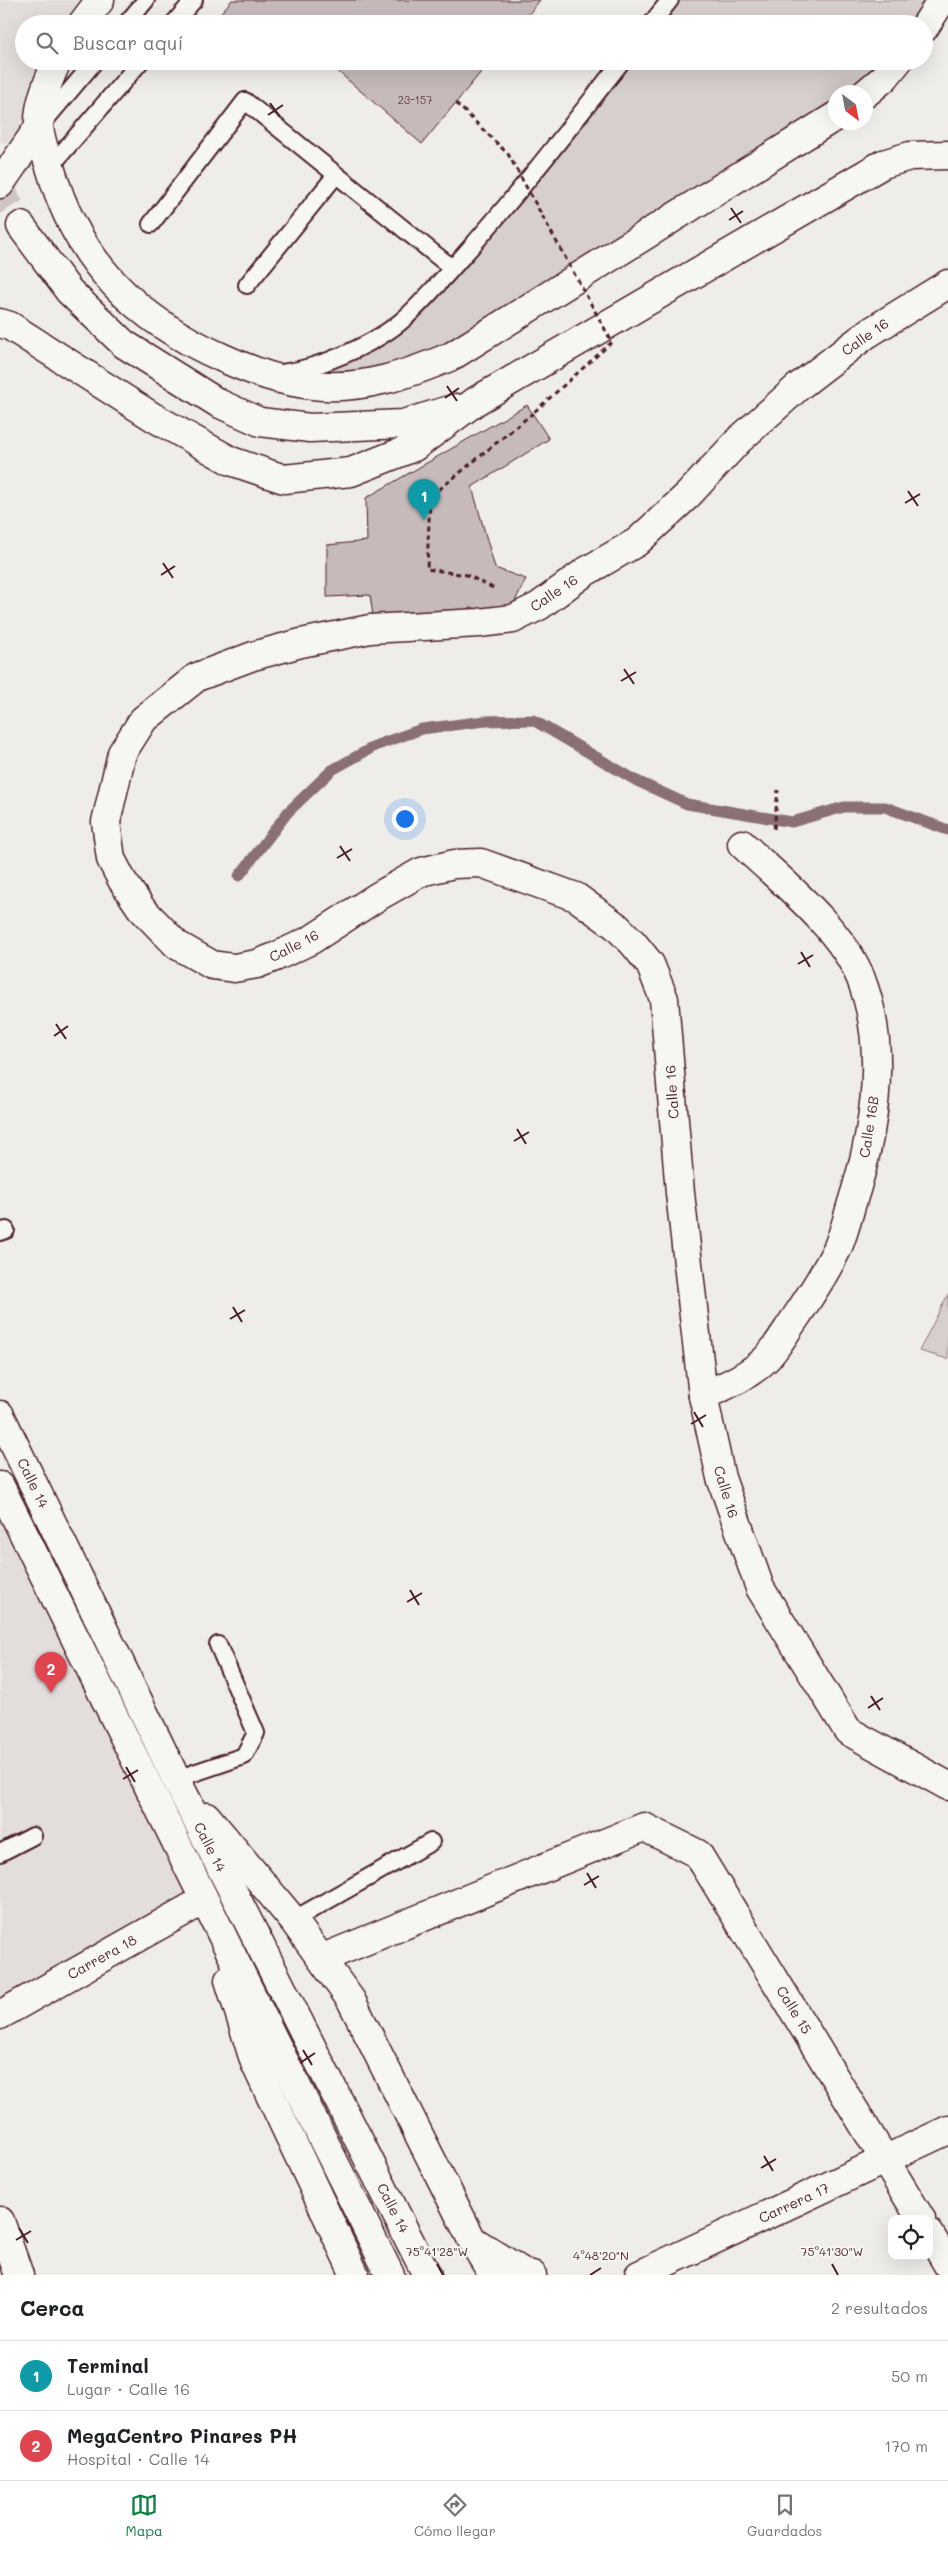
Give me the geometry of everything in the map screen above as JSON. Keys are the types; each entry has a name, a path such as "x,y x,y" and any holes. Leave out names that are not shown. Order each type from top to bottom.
{"main road":[{"path":"89,15 100,0"},
{"path":"932,15 942,0"},
{"path":"53,70 42,99 39,127 50,168 65,210 97,264 120,292 152,320 193,345 283,381 315,386 378,381 414,371 452,356 828,121"},
{"path":"873,87 891,70"},
{"path":"0,184 39,127"},
{"path":"0,323 10,326 153,417 231,461 284,479 351,472 414,447 476,401 882,164 910,156 948,155"},
{"path":"21,226 69,291 124,344 218,403 260,422 310,428 403,424 476,401"},
{"name":"Calle 16","path":"948,284 867,334 798,386 739,440 688,495 637,542 585,572 544,602 513,618 480,623 370,628 253,656 197,676 143,720 122,753 106,822 111,859 122,880 142,908 177,945 212,965 234,968 257,964 311,940 377,897 421,872 454,864 481,863 576,897 616,926 650,964 664,999 680,1193 703,1396 721,1478 738,1530 760,1588 848,1731 948,1786"},
{"name":"Calle 16B","path":"703,1396 745,1376 766,1359 807,1302 838,1248 860,1178 869,1141 874,1103 873,1026 861,978 844,949 814,911 742,844"},
{"name":"Calle 14","path":"0,1415 176,1779 427,2275"},
{"name":"Calle 14","path":"0,1486 390,2275"},
{"path":"176,1779 293,1920 351,2000 472,2240 493,2275"},
{"name":"Calle 15","path":"322,1958 644,1827 698,1854 919,2215"},
{"path":"204,1900 255,2063 355,2275"},
{"name":"Carrera 18","path":"0,2015 204,1900"},
{"name":"Carrera 17","path":"639,2275 948,2130"},
{"path":"0,2221 19,2275"},
{"path":"472,2240 524,2273 532,2275"},
{"path":"933,2240 948,2265"}],"lane":[{"path":"134,15 146,0"},
{"path":"181,15 194,0"},
{"path":"658,15 670,0"},
{"path":"39,127 86,70"},
{"path":"50,168 133,70"},
{"path":"266,375 308,368 332,360 369,342 404,319 511,202 615,70"},
{"path":"151,224 245,101 452,268"},
{"path":"247,286 336,175"},
{"path":"176,1779 244,1756 256,1733 218,1645"},
{"path":"0,1853 33,1836"},
{"path":"293,1920 431,1842"}],"path":[{"path":"456,103 508,154 612,342 533,414 430,497 427,568 467,575 515,599 544,602"},
{"path":"774,836 778,790"}],"shaded area":[{"path":"0,0 100,0 89,15 15,15 15,70 54,70 27,148 0,142"},
{"path":"670,0 942,0 931,15 658,15"},
{"path":"614,70 889,70 873,85 828,85 828,120 575,281 379,381 300,371 404,319"},
{"path":"948,1294 948,1359 919,1351"},
{"path":"0,1486 204,1900 0,2015"}],"building":[{"path":"232,0 540,0 528,15 219,15"},
{"path":"336,70 483,70 422,144"},
{"path":"527,405 549,439 472,487 495,568 526,579 507,617 470,607 469,617 373,616 370,595 327,597 327,545 367,541 366,498"}],"waterway":[{"path":"239,876 288,812 332,770 377,745 422,729 485,721 533,720 637,781 687,804 792,822 844,807 885,807 948,830"}],"tunnel":[{"path":"0,182 7,202 21,226"}],"place":[{"name":"Terminal","path":"424,520"},
{"name":"MegaCentro Pinares PH","path":"51,1693"}]}
